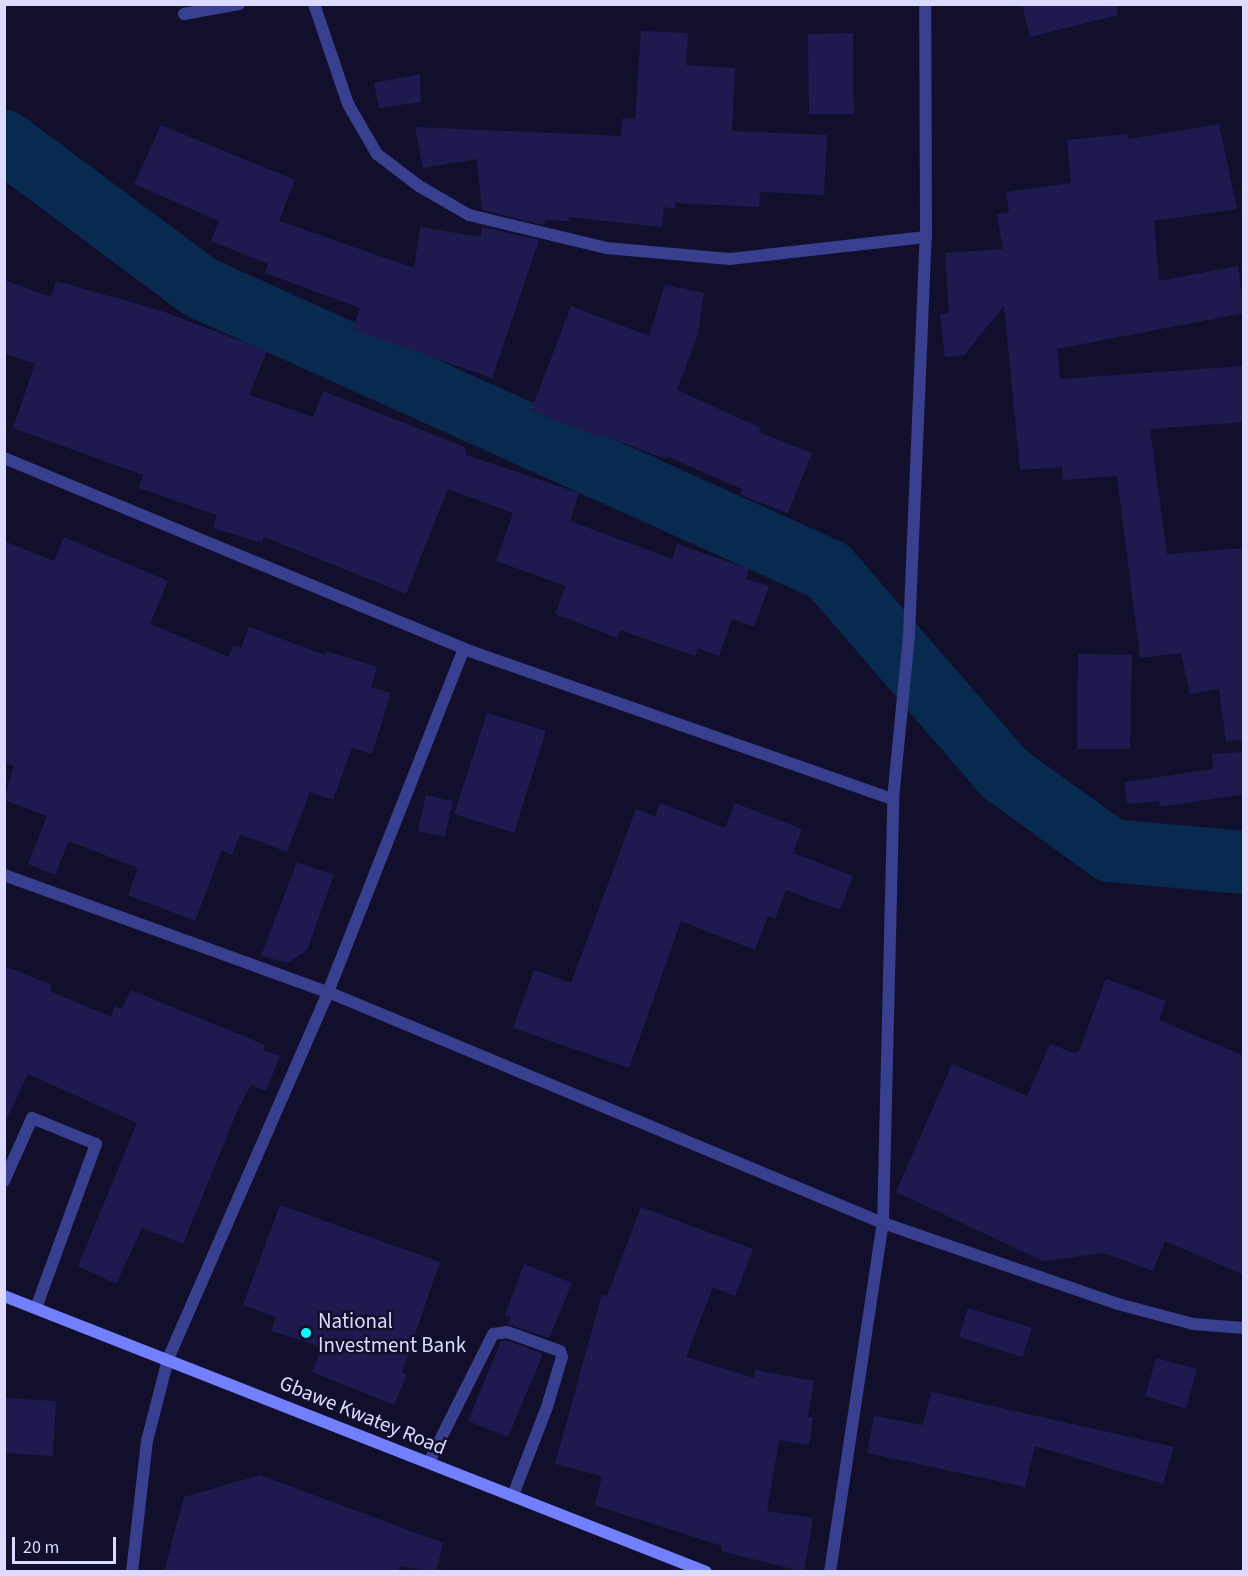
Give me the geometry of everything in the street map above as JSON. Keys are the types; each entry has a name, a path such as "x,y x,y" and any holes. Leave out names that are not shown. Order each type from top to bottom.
{"street":[{"path":"184,14 238,4"},
{"path":"314,4 348,104 377,154 419,186 469,215 606,248 730,259 926,237"},
{"path":"830,1572 883,1223 893,799 902,687 909,635 926,237 925,4"},
{"path":"4,458 464,649 893,799"},
{"path":"132,1572 147,1441 168,1359 328,992 464,649"},
{"path":"4,875 328,992 883,1223 1118,1304 1193,1324 1244,1328"},
{"path":"4,1181 32,1118 96,1144 36,1308"},
{"name":"Gbawe Kwatey Road","path":"4,1296 706,1572"},
{"path":"429,1462 493,1334 507,1332 560,1350 562,1357 550,1397 513,1495"}],"building":[{"path":"1022,4 1117,4 1118,15 1030,37"},
{"path":"641,31 688,33 686,65 735,68 732,131 827,135 824,195 760,192 759,207 676,203 675,209 664,207 662,227 569,217 569,221 546,220 544,225 482,210 477,159 423,168 415,127 621,136 623,118 635,119"},
{"path":"853,33 854,114 809,114 808,34"},
{"path":"420,74 421,102 379,108 374,83"},
{"path":"1219,124 1237,209 1154,221 1159,281 1238,266 1244,313 1057,349 1060,379 1244,366 1244,422 1150,429 1167,554 1244,548 1244,740 1226,741 1219,689 1190,694 1181,653 1140,658 1117,476 1063,480 1062,467 1020,470 1004,306 964,355 945,357 940,314 949,313 945,253 1003,249 997,214 1009,212 1006,192 1071,183 1067,140 1127,134 1128,139"},
{"path":"161,125 295,180 279,221 414,268 420,227 481,237 482,227 539,240 492,378 353,330 360,308 265,273 268,264 211,241 219,221 134,184"},
{"path":"4,280 51,297 56,281 162,311 267,351 249,395 313,417 323,391 465,447 466,455 579,493 570,521 672,559 677,544 749,569 746,579 769,586 754,627 732,619 719,656 698,648 695,656 620,630 617,638 555,614 566,586 496,561 513,513 448,489 406,594 264,537 262,543 213,528 217,515 139,488 143,475 13,428 35,364 4,353"},
{"path":"665,285 704,293 698,334 677,390 761,428 759,432 812,453 788,513 740,495 742,489 666,456 665,459 603,435 602,438 531,411 571,306 649,336"},
{"path":"64,537 168,581 150,624 229,657 233,646 241,648 249,627 325,655 326,651 377,667 371,687 391,693 372,754 352,748 333,800 310,792 287,852 240,834 232,855 222,850 195,921 128,895 138,868 69,841 55,875 28,864 47,816 4,800 14,766 4,762 4,541 54,561"},
{"path":"1078,654 1132,655 1130,749 1077,749"},
{"path":"487,713 546,731 514,833 454,814"},
{"path":"1244,752 1244,794 1160,807 1159,801 1127,804 1125,782 1213,769 1212,754"},
{"path":"426,795 453,801 445,837 418,831"},
{"path":"660,803 725,828 735,803 802,829 793,853 853,876 840,910 786,890 775,919 768,916 755,950 681,921 629,1068 513,1028 534,970 571,983 636,809 655,817"},
{"path":"297,862 334,875 307,950 288,963 261,956"},
{"path":"4,966 52,985 50,991 111,1017 115,1006 122,1009 131,990 265,1045 263,1050 280,1056 266,1091 251,1085 238,1109 183,1244 142,1228 116,1284 78,1266 137,1123 28,1074 4,1124"},
{"path":"1106,979 1166,1001 1159,1020 1244,1056 1244,1275 1165,1241 1153,1271 1104,1253 1043,1261 896,1192 952,1064 1027,1096 1050,1044 1074,1053 1079,1051"},
{"path":"280,1205 440,1262 402,1372 407,1375 394,1405 312,1372 322,1347 271,1331 276,1317 243,1305"},
{"path":"641,1207 753,1249 735,1296 713,1287 686,1357 754,1378 755,1370 814,1381 808,1417 813,1418 809,1445 779,1440 767,1511 813,1518 804,1572 721,1551 722,1546 595,1505 602,1476 555,1464 602,1294 607,1296"},
{"path":"524,1264 572,1283 549,1338 508,1324 511,1318 505,1315"},
{"path":"968,1308 1032,1328 1022,1357 959,1337"},
{"path":"506,1340 543,1354 508,1437 468,1421 501,1341"},
{"path":"1156,1358 1197,1369 1186,1409 1145,1396"},
{"path":"931,1392 1174,1447 1163,1484 1035,1446 1025,1487 867,1453 874,1416 923,1425"},
{"path":"4,1398 56,1401 53,1456 4,1453"},
{"path":"260,1475 443,1543 436,1572 400,1566 397,1572 164,1572 184,1497"}],"waterway":[{"path":"4,141 200,287 828,570 1005,774 1110,850 1244,862"}],"place":[{"name":"National Investment Bank","path":"306,1333"}]}
